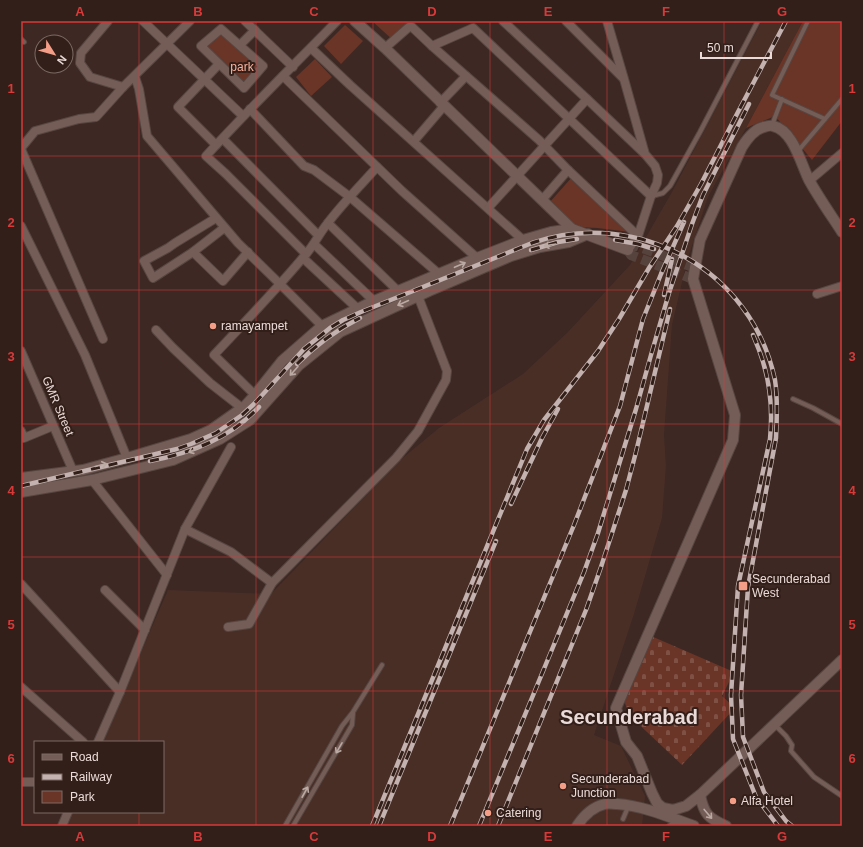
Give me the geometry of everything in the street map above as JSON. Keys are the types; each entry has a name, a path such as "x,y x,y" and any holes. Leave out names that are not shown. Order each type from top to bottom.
{"street":[{"path":"108,21 81,53 80,63 90,77 124,87"},
{"path":"144,21 242,116"},
{"path":"103,339 21,148 35,132 78,118 96,117 190,21"},
{"path":"245,21 293,67"},
{"path":"337,21 293,67 242,116 223,139 206,156 226,174 358,309"},
{"path":"355,21 385,48 572,229"},
{"path":"21,478 73,471 191,440 211,430 244,407 282,361 322,326 374,301 523,240 552,232 572,229 628,250 638,236 651,196 657,183 658,175 655,166 645,154 503,21"},
{"path":"566,21 624,79"},
{"path":"607,21 645,154"},
{"path":"385,48 409,27 412,27 544,146 638,236"},
{"path":"432,46 473,28 651,196"},
{"path":"221,29 240,45 263,66 244,88 201,46 221,29"},
{"path":"240,45 255,30"},
{"path":"311,48 350,85 523,240 530,250"},
{"path":"216,145 178,107 220,64"},
{"path":"283,76 377,167 477,258"},
{"path":"414,142 442,104 466,76"},
{"path":"135,77 139,89 147,136 224,228 322,326 331,338"},
{"path":"488,208 587,99"},
{"path":"250,109 304,166 314,170 350,197 439,274 447,284"},
{"path":"842,232 809,181 788,136 779,128 772,125 760,127 748,137 742,147 700,240 693,279 735,415 733,440 616,708 626,742 637,756 657,803 663,808 673,810 686,806 700,795 842,660"},
{"path":"223,139 318,235"},
{"path":"809,181 842,153"},
{"path":"255,395 214,355 305,256 314,244 318,235 377,167"},
{"path":"542,200 568,170"},
{"path":"216,218 144,261 153,278 193,252 224,228"},
{"path":"328,223 398,291"},
{"path":"21,226 85,355 127,458"},
{"path":"21,492 92,480 173,460 218,440 250,420 299,365 340,332 418,296 511,256 540,247 570,242 588,234"},
{"path":"314,244 374,301"},
{"path":"193,252 223,281 248,252"},
{"path":"228,627 249,624 272,583 396,458 418,430 446,380 447,371 418,296 412,285"},
{"path":"817,294 842,286"},
{"path":"156,330 172,348 210,383 255,415"},
{"name":"GMR Street","path":"21,351 73,471"},
{"path":"22,437 53,426"},
{"path":"211,430 218,440"},
{"path":"98,741 120,692 185,529 231,447"},
{"path":"92,480 167,575"},
{"path":"185,529 231,552 272,583"},
{"path":"21,584 120,692"},
{"path":"105,590 144,630"},
{"path":"21,687 82,741"},
{"path":"21,782 34,782"},
{"path":"700,795 706,813 710,818 726,826"},
{"path":"577,826 582,818 591,810 607,803 628,805 694,826"},
{"path":"62,826 68,813"}],"lane":[{"path":"651,196 663,193 670,186 758,21"},
{"path":"808,21 772,94 825,119"},
{"path":"772,125 782,99"},
{"path":"796,152 842,99"},
{"path":"793,399 842,424"},
{"path":"285,826 342,726 353,712 382,665"},
{"path":"293,826 352,724 353,712"},
{"path":"774,724 786,736 792,745 791,751 814,777 842,796"},
{"path":"623,819 628,805"},
{"path":"668,826 678,820"}],"shaded area":[{"path":"762,21 803,21 708,197 687,261 672,325 664,435 666,466 662,518 634,614 594,735 621,746 645,796 642,826 65,826 72,813 164,813 164,741 102,741 168,590 271,594 399,461 439,428 523,374 568,332 630,265 672,192"}],"green space":[{"path":"372,21 413,21 394,41"},
{"path":"803,21 842,21 842,121 812,160 775,116 746,128"},
{"path":"345,25 363,41 341,64 324,46"},
{"name":"park","path":"222,31 260,67 243,85 203,46"},
{"path":"315,59 332,77 311,96 296,77"},
{"path":"573,176 630,232 575,227 549,203"},
{"path":"651,636 734,672 722,696 735,708 682,765 630,716 624,701"}],"tunnel":[{"path":"693,279 631,255 628,250 635,245 695,268"}],"railway":[{"path":"372,826 527,449 544,420 598,351 649,268 677,226 701,184 786,21"},
{"path":"479,826 584,572 598,533 636,409 669,293 692,224 703,195 749,104"},
{"path":"450,826 574,525 620,406 643,319 684,222"},
{"path":"21,486 177,449 216,433 242,415 254,404 304,349 330,328 343,320 532,243 572,234 611,234 649,242 685,257 716,279 742,307 762,341 775,380 777,402 776,438 748,587 741,695 743,737 764,792 786,821 792,826"},
{"path":"531,250 558,242 577,239"},
{"path":"615,240 638,244 654,249"},
{"path":"664,295 672,259"},
{"path":"498,826 586,610 601,567 626,490 670,309"},
{"path":"297,364 311,350 327,338 360,318"},
{"path":"753,335 766,372 771,405 771,428 770,439 738,586 731,695 733,739 756,797 778,826"},
{"path":"150,461 180,454 209,443 235,428 259,407"},
{"path":"511,504 542,438 558,409"},
{"path":"379,826 496,541"}],"place":[{"name":"ramayampet","path":"213,326"},
{"name":"Secunderabad West","path":"743,586"},
{"name":"Secunderabad Junction","path":"563,786"},
{"name":"Alfa Hotel","path":"733,801"},
{"name":"Catering","path":"488,813"}],"district":[{"name":"Secunderabad","path":"629,717"}]}
